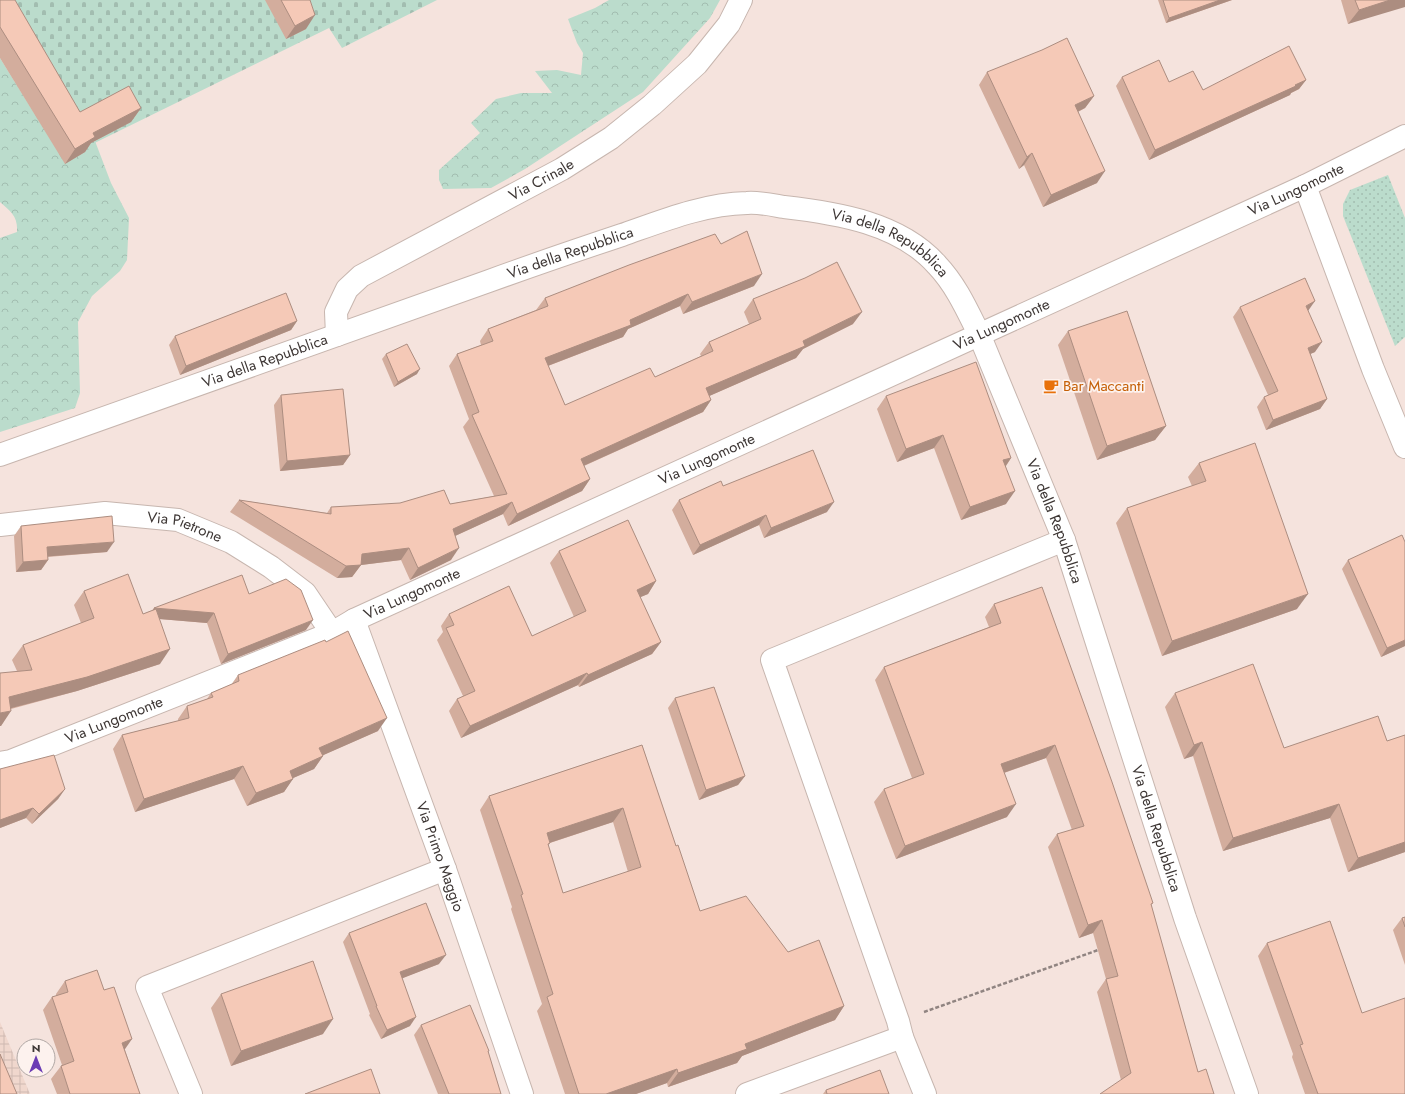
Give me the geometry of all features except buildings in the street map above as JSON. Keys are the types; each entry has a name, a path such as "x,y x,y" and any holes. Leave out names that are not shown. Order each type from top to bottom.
{"street":[{"name":"Via Crinale","path":"337,335 336,312 347,289 361,276 562,168 611,138 652,105 697,64 729,24 741,0"},
{"name":"Via Lungomonte","path":"0,763 11,761 332,633 354,620 1305,186 1405,136"},
{"path":"1305,186 1373,369 1405,447"},
{"name":"Via della Repubblica","path":"0,455 515,271 689,212 720,205 748,202 833,214 885,229 904,238 923,251 937,264 953,285 979,334 1064,540 1185,918 1248,1094"},
{"name":"Via Pietrone","path":"0,525 105,513 178,520 231,542 271,567 305,593 332,633"},
{"path":"925,1094 900,1029 772,660 1064,540"},
{"name":"Via Primo Maggio","path":"354,620 445,869 522,1094"},
{"path":"190,1094 147,987 445,869"},
{"path":"747,1094 900,1029"}],"path":[{"path":"900,1029 1104,948"}],"shaded area":[{"path":"0,1022 16,1060 16,1078 23,1078 30,1094 0,1094"}],"green space":[{"path":"0,0 437,0 342,48 329,28 62,159 0,57"},
{"path":"609,0 720,0 710,18 643,92 525,169 491,188 443,189 439,180 439,170 480,133 471,123 496,99 521,93 552,93 535,71 557,70 581,75 583,53 577,43 568,19 595,8"},
{"path":"0,58 62,158 95,141 111,183 129,218 127,260 120,271 92,296 78,322 80,393 75,408 0,432 0,238 17,232 17,227 13,215 0,202"},
{"path":"1388,175 1405,218 1405,337 1395,346 1343,216 1343,204 1350,190"}],"place":[{"name":"Bar Maccanti","path":"1051,386"}]}
